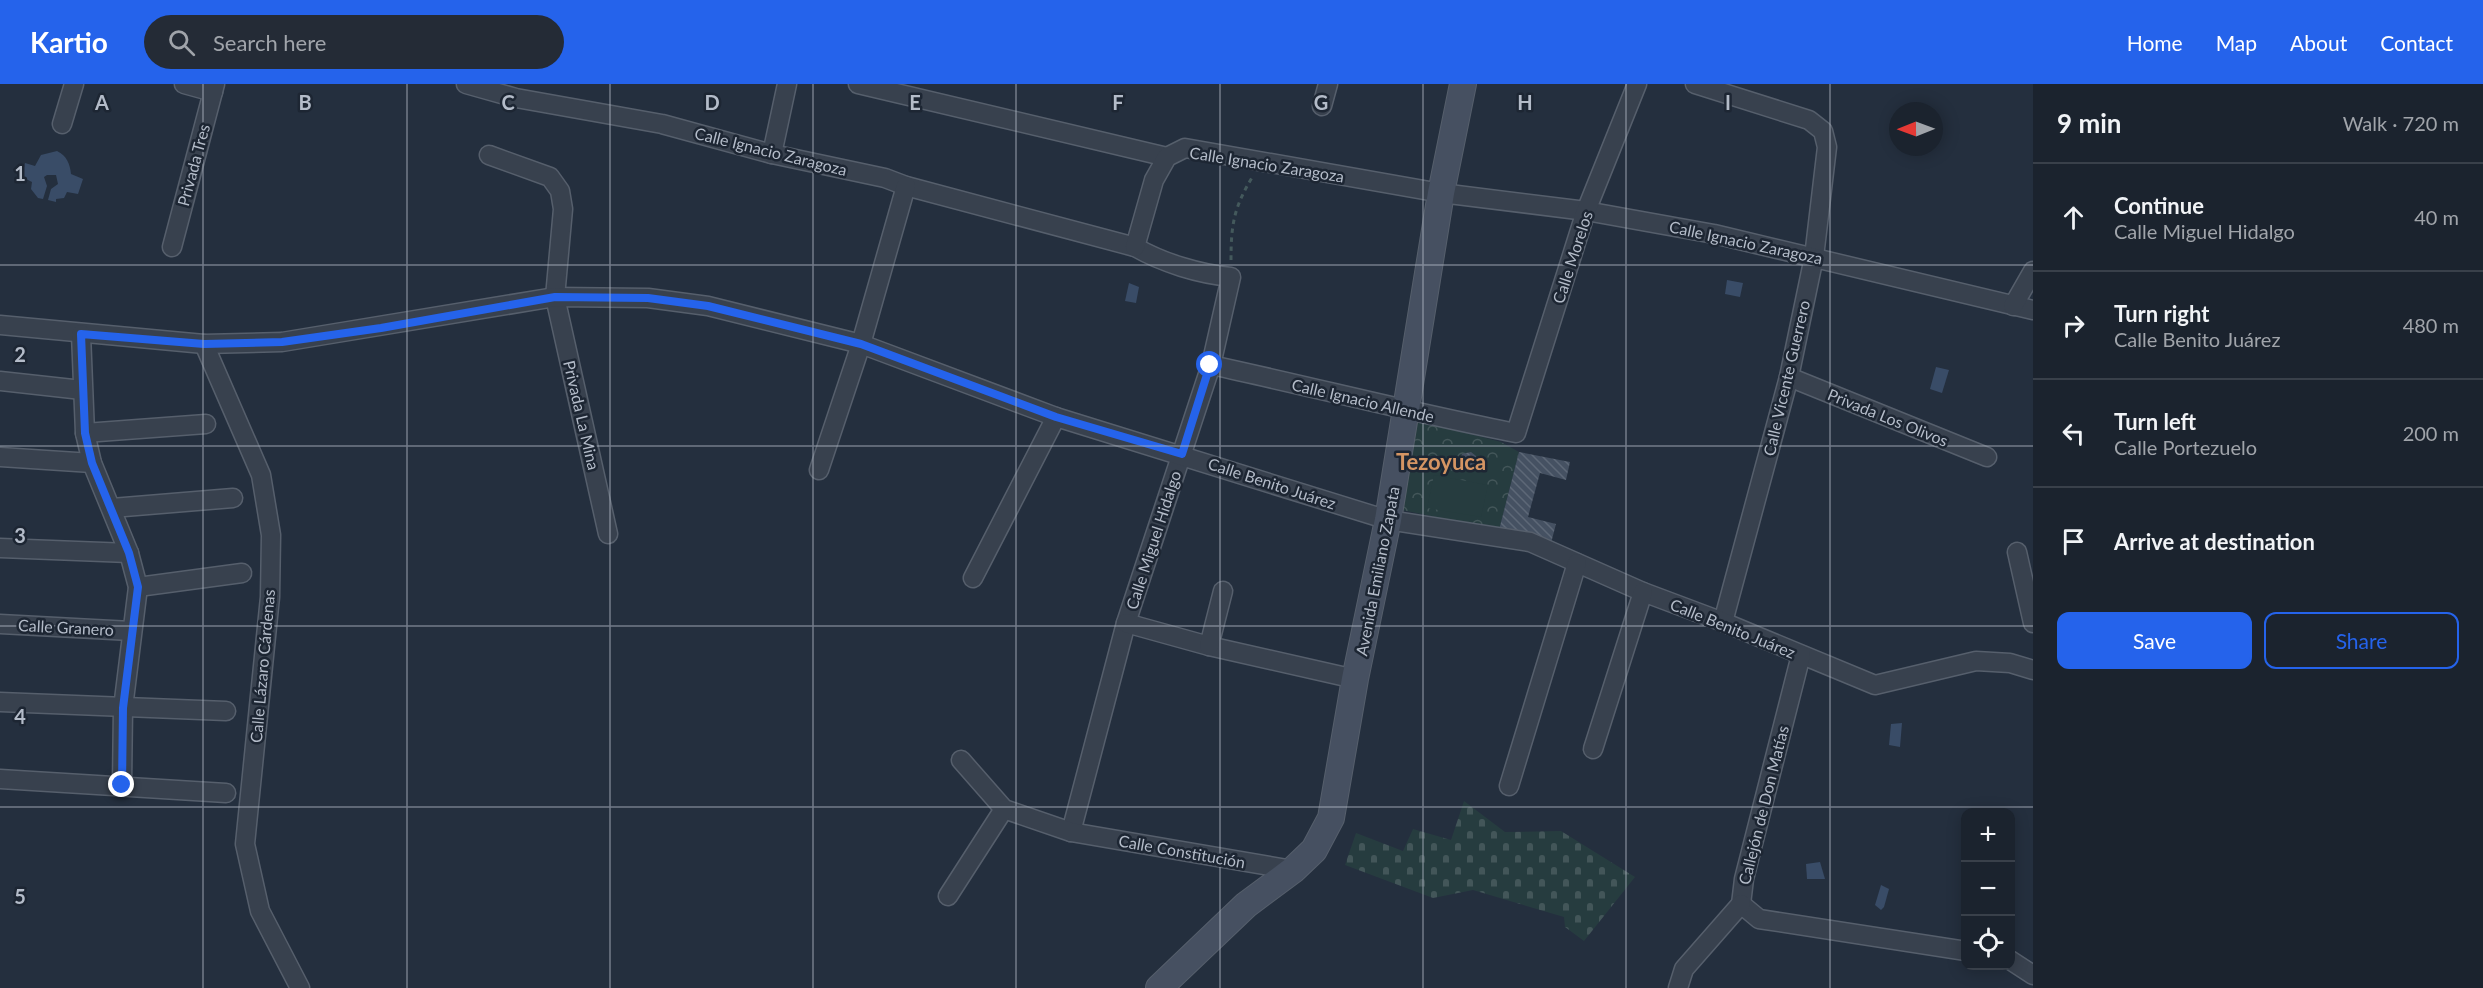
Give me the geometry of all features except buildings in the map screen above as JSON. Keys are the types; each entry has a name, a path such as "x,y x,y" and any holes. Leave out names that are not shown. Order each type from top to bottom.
{"street":[{"path":"62,124 74,84"},
{"path":"184,84 214,88"},
{"name":"Calle Ignacio Zaragoza","path":"466,84 516,98 662,124 772,154 885,178 906,186 1135,247 1154,180 1167,157 1185,148 1441,193 1586,211 1714,234 2033,310"},
{"path":"772,154 786,84"},
{"path":"858,84 1167,157"},
{"path":"1322,106 1328,84"},
{"name":"Avenida Emiliano Zapata","path":"1159,988 1246,904 1293,870 1314,850 1330,818 1355,679 1388,520 1441,193 1463,84"},
{"name":"Calle Morelos","path":"1516,433 1586,211 1637,84"},
{"name":"Calle Vicente Guerrero","path":"1695,84 1809,120 1823,131 1827,147 1814,257 1789,377 1723,622"},
{"name":"Privada Tres","path":"172,247 214,88"},
{"name":"Privada La Mina","path":"489,155 550,177 560,191 562,208 555,297 608,534"},
{"path":"819,470 861,344 906,186"},
{"path":"1135,247 1170,262 1213,275 1231,277"},
{"path":"2013,306 2033,271"},
{"name":"Calle Miguel Hidalgo","path":"1071,831 1126,623 1210,365 1231,277"},
{"name":"Calle Benito Juárez","path":"0,325 204,344 282,342 381,328 555,297 648,298 708,306 861,344 1056,417 1182,454 1388,520 1530,542 1643,592 1723,622 1875,685 1976,661 2010,663 2033,670"},
{"path":"81,334 85,433 92,463 129,553 138,587 123,708 122,785"},
{"name":"Calle Lázaro Cárdenas","path":"204,344 261,475 271,535 270,597 244,844 260,911 300,988"},
{"name":"Calle Ignacio Allende","path":"1210,365 1328,390 1406,411 1516,433"},
{"name":"Privada Los Olivos","path":"1789,377 1987,457"},
{"path":"0,381 82,390"},
{"path":"973,578 1056,417"},
{"path":"85,433 207,424"},
{"path":"0,457 92,463"},
{"path":"112,508 233,498"},
{"path":"0,548 129,553"},
{"path":"2018,552 2033,623"},
{"path":"1509,786 1577,563"},
{"path":"138,587 242,573"},
{"path":"1209,646 1222,591"},
{"path":"1593,749 1643,592"},
{"name":"Calle Miguel Hidalgo","path":"1126,623 1209,646 1355,679"},
{"name":"Calle Granero","path":"0,624 131,631"},
{"name":"Callejón de Don Matías","path":"1801,655 1744,879 1741,904 1759,919 1961,950"},
{"path":"0,702 226,711"},
{"path":"948,896 1004,809 961,760"},
{"path":"0,779 226,793"},
{"name":"Calle Constitución","path":"1004,809 1071,831 1293,870"},
{"path":"1678,988 1684,969 1741,904"},
{"path":"2015,963 2033,975"}],"path":[{"path":"1231,277 1231,227 1238,200 1262,162"}],"green space":[{"path":"1416,420 1501,442 1519,452 1499,530 1402,510"},
{"path":"1434,475 1488,485 1481,517 1427,508"},
{"path":"1464,801 1505,832 1561,831 1635,877 1584,941 1565,927 1564,917 1473,890 1433,898 1345,865 1356,833 1403,851 1413,829 1451,840"}],"water":[{"path":"57,151 67,161 71,174 83,179 78,194 67,192 64,198 56,199 56,202 48,200 51,189 58,184 56,175 44,177 47,186 43,199 38,198 31,189 32,182 22,177 25,163 35,166 41,155"},
{"path":"1727,280 1743,283 1740,297 1725,294"},
{"path":"1129,283 1139,287 1136,303 1125,301"},
{"path":"1936,367 1949,370 1942,393 1930,389"},
{"path":"1902,723 1900,747 1889,745 1891,724"},
{"path":"1820,862 1825,879 1807,879 1806,864"},
{"path":"1881,885 1889,889 1881,910 1875,905"}],"district":[{"name":"Tezoyuca","path":"1441,461"}],"route":[{"path":"122,785 123,708 138,587 129,553 92,463 85,433 81,334 204,344 282,342 381,328 555,297 648,298 708,306 861,344 1056,417 1182,454 1210,365"}]}
